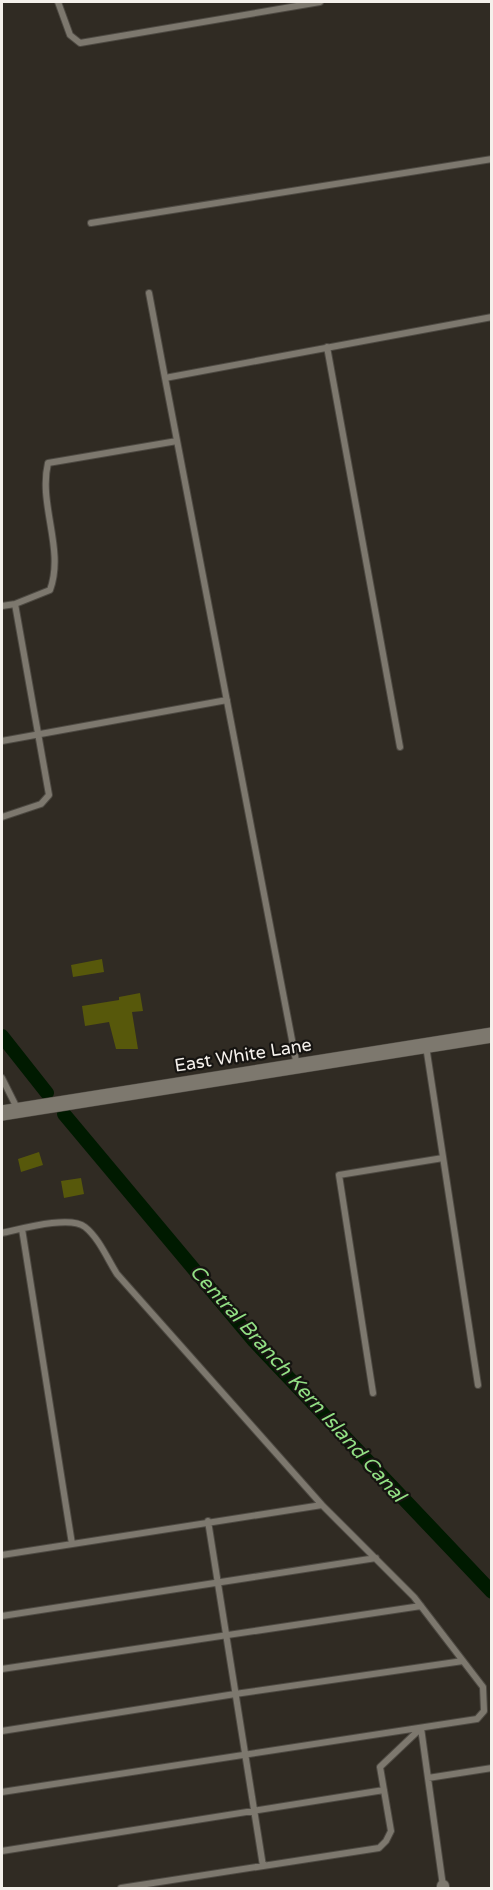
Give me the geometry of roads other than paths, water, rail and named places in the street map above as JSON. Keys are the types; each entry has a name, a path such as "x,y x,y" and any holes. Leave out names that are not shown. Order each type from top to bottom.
{"street":[{"name":"East White Lane","path":"2,1113 492,1035"}],"lane":[{"path":"58,2 70,35 80,43 320,2"},
{"path":"91,223 492,159"},
{"path":"148,293 297,1066"},
{"path":"165,378 492,316"},
{"path":"327,347 400,747"},
{"path":"2,606 15,604 50,590 56,574 44,479 48,463 177,441"},
{"path":"2,817 41,804 49,795 15,604"},
{"path":"2,741 227,700"},
{"path":"426,1046 478,1385"},
{"path":"2,1078 18,1111"},
{"path":"373,1393 339,1175 443,1158"},
{"path":"2,1233 69,1222 84,1226 117,1274 322,1505 421,1606 483,1687 484,1711 477,1719 2,1792"},
{"path":"22,1229 72,1544"},
{"path":"2,1555 207,1521 322,1505"},
{"path":"207,1521 263,1866"},
{"path":"2,1616 376,1558"},
{"path":"2,1669 421,1606"},
{"path":"2,1731 463,1661"},
{"path":"421,1728 443,1887"},
{"path":"121,1888 379,1848 391,1831 380,1767 421,1728"},
{"path":"428,1778 492,1768"},
{"path":"2,1851 384,1790"}],"waterway":[{"name":"Central Branch Kern Island Canal","path":"2,1036 47,1093"},
{"name":"Central Branch Kern Island Canal","path":"64,1114 254,1341 492,1592"}]}
